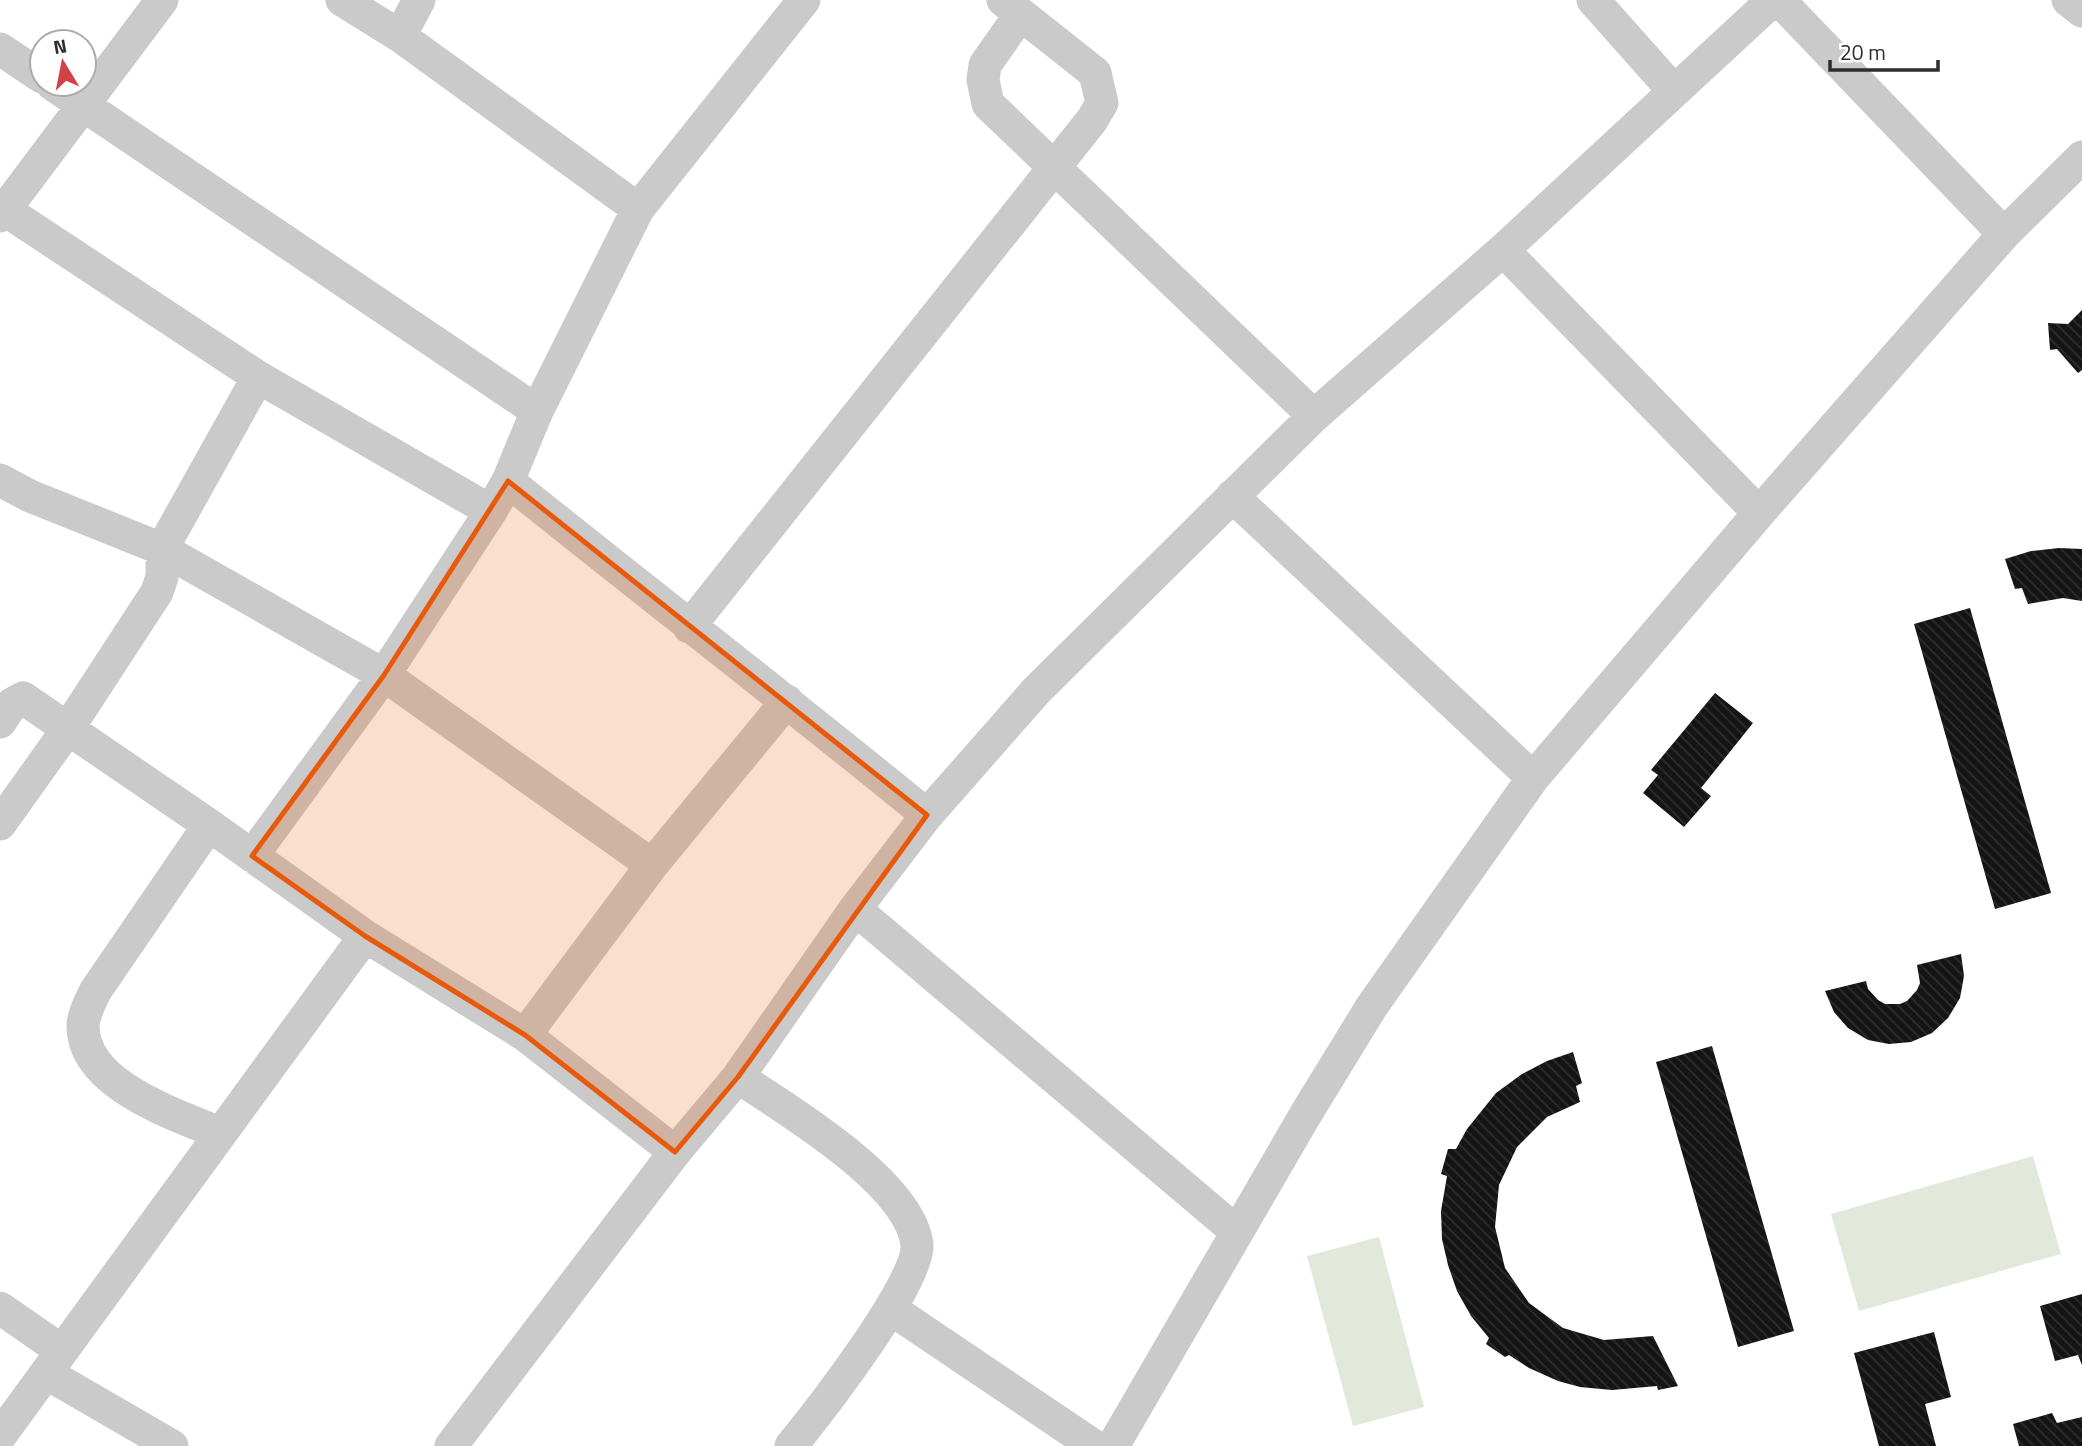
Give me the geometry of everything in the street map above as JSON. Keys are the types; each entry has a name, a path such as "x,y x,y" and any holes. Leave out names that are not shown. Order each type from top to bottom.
{"street":[{"path":"162,0 2,213 258,377 491,511"},
{"path":"342,0 400,36 638,209"},
{"path":"400,36 419,0"},
{"path":"251,856 384,675 491,511 508,481 537,411 638,209 804,0"},
{"path":"1593,0 1673,90"},
{"path":"451,1446 675,1152 738,1077 855,909 927,815 1036,691 1314,416 1503,250 1773,0"},
{"path":"1779,0 2004,234"},
{"path":"2068,0 2082,11"},
{"path":"689,627 1054,167 1092,120 1102,103 1095,73 1012,7 985,65 988,104 1054,167 1314,416"},
{"path":"0,49 28,68"},
{"path":"74,98 537,411"},
{"path":"1113,1446 1372,1006 1533,778 1759,513 2004,234 2082,157"},
{"path":"1503,250 1759,513"},
{"path":"0,824 67,730 156,592 162,577 162,549 258,377"},
{"path":"0,480 30,496 162,549 384,675 652,865"},
{"path":"508,481 927,815"},
{"path":"1232,496 1533,778"},
{"path":"0,722 12,704 23,698 365,936 525,1035 675,1152"},
{"path":"525,1035 652,865 787,701"},
{"path":"209,825 96,990 83,1025 96,1062 128,1093 219,1133"},
{"path":"855,909 1237,1232"},
{"path":"0,1436 365,936"},
{"path":"738,1077 833,1140 878,1181 912,1224 917,1246 908,1280 891,1309 791,1446"},
{"path":"0,1308 54,1362 172,1446"},
{"path":"891,1309 1094,1446"}],"highlighted area":[{"path":"508,481 927,815 738,1077 675,1152 525,1035 365,936 252,856 384,675"}],"shaded area":[{"path":"2033,1156 2061,1254 1859,1311 1831,1214"},
{"path":"1379,1237 1424,1407 1353,1426 1307,1256"}],"building":[{"path":"2082,310 2082,370 2078,373 2057,349 2050,350 2048,323 2068,324"},
{"path":"2082,549 2082,601 2063,598 2028,604 2022,588 2015,589 2005,559 2031,551"},
{"path":"1970,608 2051,893 1995,909 1914,624"},
{"path":"1715,693 1753,723 1701,788 1711,796 1684,827 1643,793 1658,775 1651,770"},
{"path":"1961,954 1964,976 1960,998 1948,1018 1932,1033 1911,1042 1889,1044 1868,1040 1848,1028 1834,1012 1825,991 1866,981 1868,989 1878,1000 1885,1004 1900,1004 1907,1001 1917,990 1920,983 1917,965"},
{"path":"1712,1046 1794,1331 1738,1347 1656,1062"},
{"path":"1573,1052 1582,1083 1576,1086 1580,1102 1547,1117 1517,1147 1499,1185 1495,1227 1505,1268 1529,1303 1563,1328 1604,1340 1653,1336 1678,1386 1658,1390 1657,1386 1612,1390 1580,1387 1529,1368 1509,1355 1505,1357 1486,1344 1489,1338 1471,1316 1457,1291 1448,1265 1442,1239 1441,1211 1447,1176 1441,1174 1448,1149 1456,1149 1467,1129 1496,1093 1522,1074"},
{"path":"2082,1294 2082,1365 2078,1355 2055,1361 2040,1306"},
{"path":"1934,1332 1951,1397 1925,1404 1936,1446 1879,1446 1854,1353"},
{"path":"2052,1413 2057,1423 2082,1417 2082,1446 2019,1446 2013,1424"}]}
